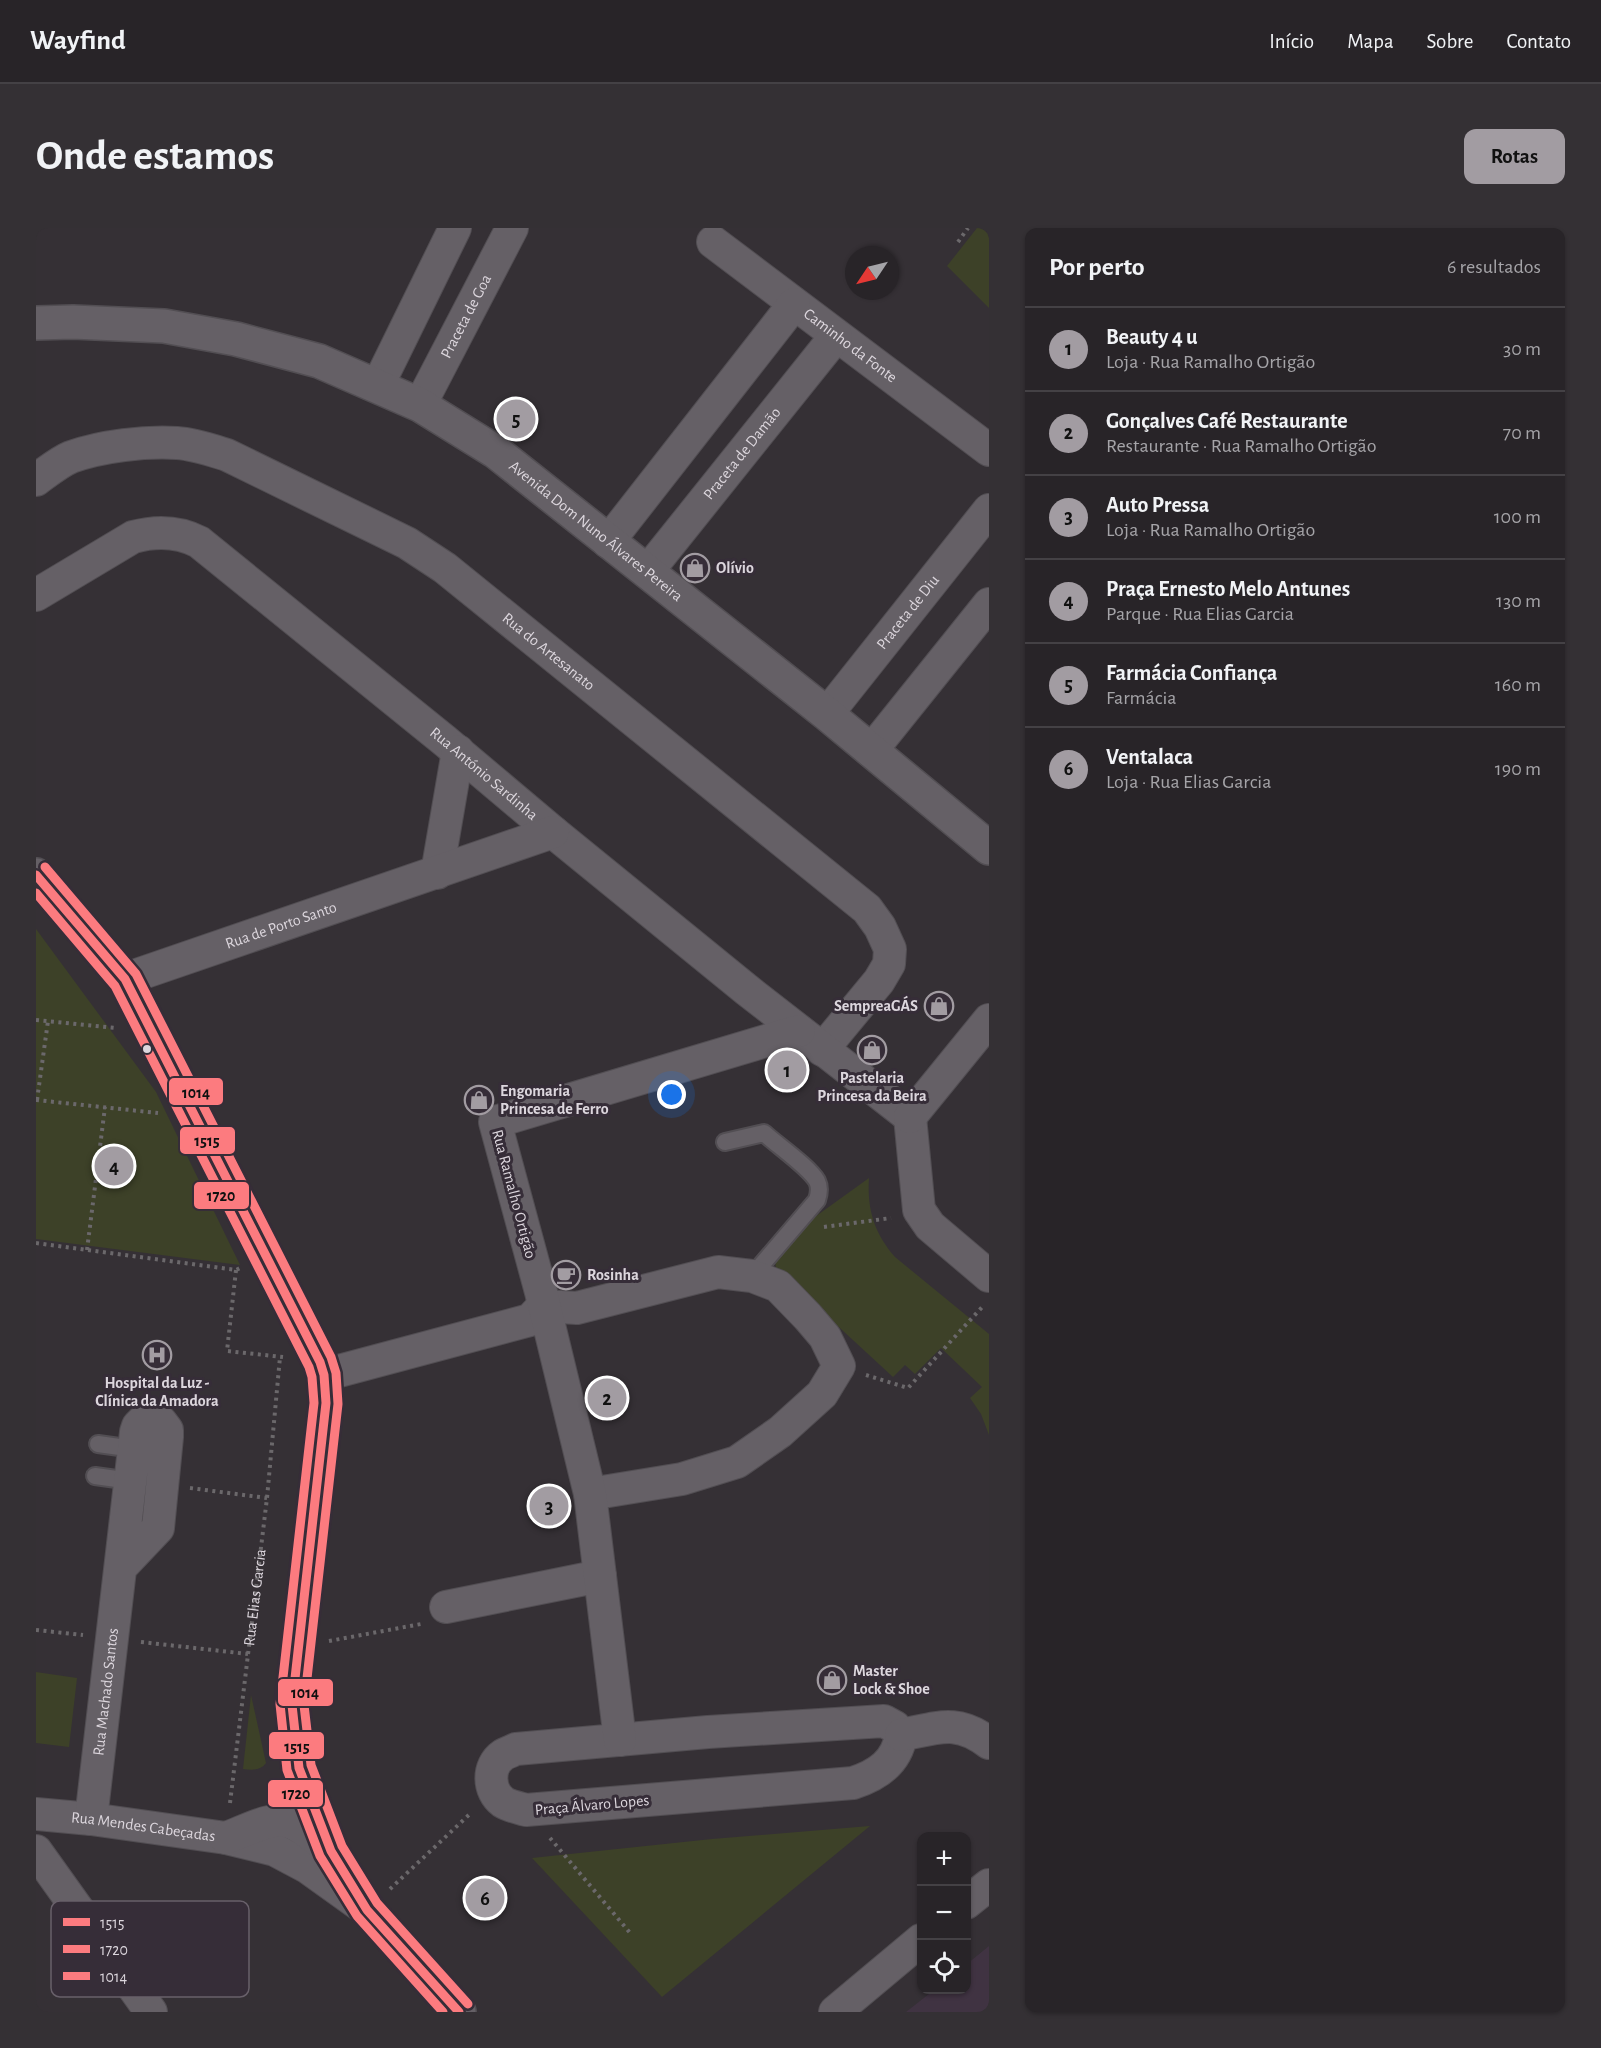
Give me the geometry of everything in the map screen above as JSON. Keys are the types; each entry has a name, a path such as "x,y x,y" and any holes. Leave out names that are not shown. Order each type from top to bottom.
{"street":[{"path":"378,386 454,228"},
{"name":"Praceta de Goa","path":"420,405 512,228"},
{"name":"Caminho da Fonte","path":"713,242 989,450"},
{"path":"608,542 794,304"},
{"name":"Avenida Dom Nuno Álvares Pereira","path":"36,323 73,322 164,326 236,339 319,361 420,405 496,452 827,714 989,848"},
{"name":"Praceta de Damão","path":"647,572 836,336"},
{"name":"Rua do Artesanato","path":"36,480 69,458 97,450 124,445 176,443 201,447 227,455 407,543 445,568 867,909 880,927 890,949 889,964 879,981 811,1040"},
{"name":"Praceta de Diu","path":"827,714 989,510"},
{"name":"Rua António Sardinha","path":"36,595 133,537 148,533 187,536 199,542 458,751 553,832 910,1117"},
{"path":"872,751 989,604"},
{"path":"437,873 458,751"},
{"name":"Rua de Porto Santo","path":"125,980 553,832"},
{"path":"36,875 125,980 277,1275 324,1375 326,1403 292,1705 299,1768 321,1836 367,1910 459,2012"},
{"path":"989,1020 910,1117 919,1210 930,1226 989,1276"},
{"name":"Rua Ramalho Ortigão","path":"620,1740 590,1494 495,1122 811,1040"},
{"path":"324,1375 530,1320 543,1306 577,1308 718,1272 752,1276 778,1286 825,1338 839,1366 822,1394 780,1432 737,1462 682,1479 590,1494"},
{"name":"Rua Machado Santos","path":"92,1819 136,1432 140,1423 145,1420 163,1424 167,1430 167,1437 158,1528 121,1567"},
{"path":"446,1607 600,1576"},
{"path":"494,1792 491,1780 493,1768 501,1756 516,1749 884,1721 895,1727 902,1735 946,1726 960,1726 977,1733 989,1743"},
{"name":"Praça Álvaro Lopes","path":"494,1792 503,1802 526,1810 853,1783 869,1778 891,1760 899,1748 902,1735"},
{"path":"306,1789 274,1835 299,1844 321,1836"},
{"name":"Rua Mendes Cabeçadas","path":"38,1854 47,1815 226,1838 274,1835 306,1867 367,1910"},
{"path":"38,1854 72,1901"},
{"path":"971,1899 989,1885"},
{"path":"835,2012 917,1943"},
{"path":"140,1997 151,2012"}],"lane":[{"path":"725,1142 764,1133 809,1172 817,1182 819,1191 817,1200 752,1276"},
{"path":"98,1444 134,1449"},
{"path":"95,1476 131,1481"}],"path":[{"path":"958,242 968,228"},
{"path":"36,1020 152,1031"},
{"path":"48,1021 37,1100 196,1117"},
{"path":"36,1243 87,1250 105,1107"},
{"path":"790,1231 922,1214"},
{"name":"Rua Elias Garcia","path":"87,1250 236,1270 227,1351 280,1357 267,1498 226,1838"},
{"path":"839,1366 908,1388 989,1299"},
{"path":"163,1485 267,1498"},
{"path":"299,1647 429,1622 446,1607"},
{"path":"367,1910 494,1792"},
{"path":"526,1810 631,1934"}],"shaded area":[{"path":"989,1946 989,2012 906,2012 929,1994 971,1994 971,1961"}],"green space":[{"path":"977,228 989,228 989,308 947,266"},
{"path":"36,929 156,1092 240,1265 36,1239"},
{"path":"869,1178 869,1200 873,1220 888,1248 895,1257 989,1334 989,1435 981,1414 970,1398 982,1387 941,1348 915,1374 905,1365 893,1377 776,1269 777,1256 812,1219"},
{"path":"36,1672 77,1678 69,1747 36,1743"},
{"path":"251,1695 266,1763 253,1770 243,1769"},
{"path":"870,1826 662,1997 532,1858 712,1839"}],"transit line":[{"name":"1014","path":"45,867 136,974 331,1357 336,1373 338,1404 304,1705 311,1765 342,1846 377,1903 468,2004"},
{"name":"1515","path":"36,875 125,979 320,1362 324,1375 326,1403 292,1705 299,1768 331,1851 367,1910 459,2012"},
{"name":"1720","path":"36,893 115,986 309,1367 314,1403 280,1704 287,1770 320,1856 357,1916 443,2012"}],"place":[{"name":"Farmácia Confiança","path":"516,419"},
{"name":"Olívio","path":"695,568"},
{"name":"SempreaGÁS","path":"939,1006"},
{"name":"Pastelaria Princesa da Beira","path":"872,1050"},
{"name":"Beauty 4 u","path":"787,1070"},
{"name":"Engomaria Princesa de Ferro","path":"479,1100"},
{"name":"Praça Ernesto Melo Antunes","path":"114,1166"},
{"name":"Rosinha","path":"566,1275"},
{"name":"Hospital da Luz - Clínica da Amadora","path":"157,1355"},
{"name":"Gonçalves Café Restaurante","path":"607,1398"},
{"name":"Auto Pressa","path":"549,1506"},
{"name":"Master Lock & Shoe","path":"832,1680"},
{"name":"Ventalaca","path":"485,1898"}]}
